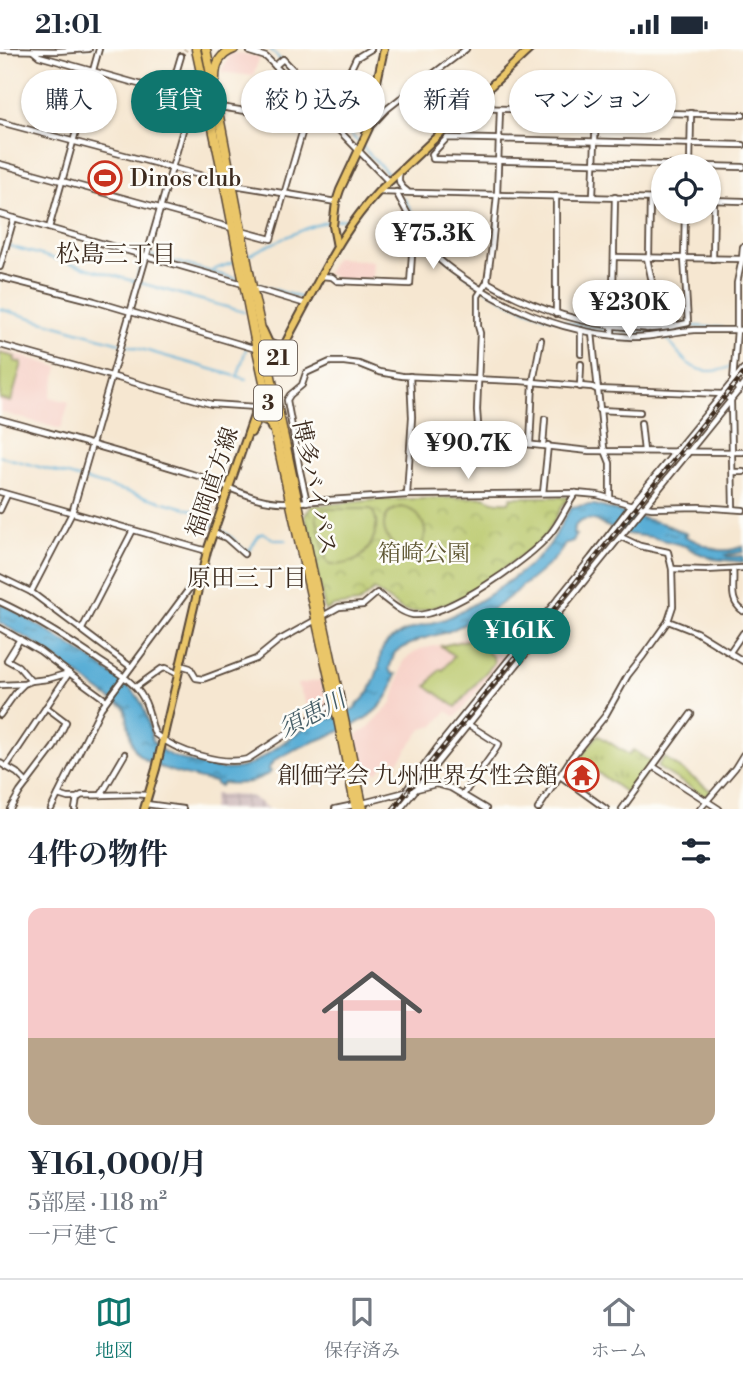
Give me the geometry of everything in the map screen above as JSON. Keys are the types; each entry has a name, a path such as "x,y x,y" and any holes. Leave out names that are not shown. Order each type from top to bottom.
{"highway":[{"name":"博多バイパス","path":"196,49 228,183"},
{"name":"博多バイパス","path":"206,49 210,70"},
{"path":"215,70 219,59 234,49"},
{"name":"博多バイパス","path":"221,133 264,386 284,473 299,502"},
{"name":"博多バイパス","path":"248,285 259,321 299,502 335,707 344,733 359,806"}],"main road":[{"path":"380,70 384,49"},
{"name":"福岡直方線","path":"495,82 530,49"},
{"path":"337,247 333,226 336,202 367,133"},
{"name":"福岡直方線","path":"145,806 207,551 264,386 321,276 356,216 441,133"},
{"path":"259,321 269,343 278,347 284,345"},
{"path":"244,444 259,421 266,420 271,428 284,473"}],"street":[{"path":"0,50 89,49"},
{"path":"33,51 39,56 93,70 99,49"},
{"path":"351,70 356,58 371,49"},
{"path":"385,111 466,49"},
{"path":"250,51 266,57 279,70"},
{"path":"177,70 181,57"},
{"path":"275,66 283,59 294,70"},
{"path":"495,108 500,109"},
{"path":"495,109 509,109"},
{"path":"500,109 497,195 487,283 478,296 479,439 607,452 743,452"},
{"path":"676,113 743,115"},
{"path":"690,154 691,113"},
{"path":"0,122 238,187 336,202"},
{"path":"48,228 75,133"},
{"path":"31,591 72,513 182,133"},
{"path":"0,164 271,239 302,133"},
{"path":"343,133 389,182"},
{"path":"593,197 595,133"},
{"path":"651,165 433,159 432,154 447,138 743,145"},
{"path":"721,167 743,167"},
{"path":"400,171 400,185 408,192"},
{"path":"378,192 650,199 648,258 652,282 648,329"},
{"path":"397,192 421,237 437,257 482,290 534,317 592,333 688,323 685,224"},
{"path":"556,196 556,314"},
{"path":"612,331 615,197"},
{"path":"721,200 743,201"},
{"path":"0,214 306,304"},
{"path":"0,267 14,218"},
{"path":"321,276 332,277 337,281 410,285 414,224"},
{"path":"712,224 713,259"},
{"path":"741,391 733,381 740,330 737,283 743,247"},
{"path":"615,257 742,261"},
{"path":"0,277 257,349"},
{"path":"487,283 556,314 612,331 645,337 694,330 740,330"},
{"path":"581,330 581,354"},
{"path":"592,333 604,448 610,463 610,498"},
{"path":"530,444 533,382 541,340"},
{"path":"0,345 211,404 256,407"},
{"path":"299,502 300,471 287,401 302,385 306,373 330,362 359,364 379,372 410,376 533,382 596,389 723,394 731,400"},
{"path":"580,387 581,364"},
{"path":"405,792 431,756 743,369"},
{"path":"407,495 412,417 410,376"},
{"path":"400,809 743,386"},
{"path":"731,400 733,509"},
{"path":"599,410 640,412"},
{"path":"0,419 196,475 261,500 299,502 407,495 576,493 610,498 644,509 743,510"},
{"path":"543,493 545,419"},
{"path":"641,423 644,451"},
{"path":"733,472 743,472"},
{"path":"0,492 207,551"},
{"path":"180,665 190,668 196,678 203,679 256,659 278,641 319,617 339,607 363,605 377,593 411,615 419,615 465,599 534,551 552,533 576,493"},
{"path":"0,510 7,494"},
{"path":"82,629 133,530"},
{"path":"214,533 226,538 244,554"},
{"path":"538,809 572,757 605,716 628,675 668,621 673,606 668,552 640,546 622,535"},
{"path":"607,537 615,543"},
{"path":"671,569 743,568"},
{"path":"733,569 734,601 743,611"},
{"path":"51,809 108,698 203,570"},
{"path":"0,577 31,591 131,667"},
{"path":"734,578 743,577"},
{"path":"0,602 18,610 136,687 144,699 155,734 162,741 200,755 224,760 248,759 335,707"},
{"path":"668,621 696,632 743,661"},
{"path":"0,628 40,651 108,698"},
{"path":"730,652 743,633"},
{"path":"20,639 7,660 18,666 31,681"},
{"path":"136,687 161,669 166,668 178,674"},
{"path":"0,685 24,684 69,673"},
{"path":"6,767 69,673"},
{"path":"0,715 24,684"},
{"path":"10,809 54,747 66,722 46,707"},
{"path":"622,809 691,714"},
{"path":"460,720 499,744 463,795"},
{"path":"101,796 125,754"},
{"path":"700,809 743,755"},
{"path":"0,763 27,783"},
{"path":"654,767 719,809"},
{"path":"560,776 606,809"},
{"path":"339,809 428,786 443,785 486,809"},
{"path":"57,795 77,799"},
{"path":"75,809 77,799 82,795 148,795"},
{"path":"145,806 183,809"}],"shaded area":[{"path":"230,53 260,56 255,70 241,70 241,74 222,70"},
{"path":"335,258 373,261 372,281 338,280 333,275 326,274"},
{"path":"0,350 59,367 50,397 69,402 61,429 0,412"},
{"path":"469,636 504,658 456,717 447,711 434,726 422,729 398,762 390,757 377,773 374,771 370,776 367,775 356,735 367,729 392,703 404,660 420,649"},
{"path":"321,680 327,705 311,714 297,684"},
{"path":"214,794 251,796 269,809 212,809"}],"green space":[{"path":"0,353 15,357 14,361 22,363 11,402 0,399"},
{"name":"箱崎公園","path":"485,497 493,501 509,502 511,497 570,497 547,534 467,595 416,612 404,611 374,590 359,603 334,606 325,611 305,515 312,506 377,500"},
{"path":"401,507 413,511 424,525 422,544 415,551 406,552 397,548 385,531 384,522 389,513"},
{"path":"323,509 371,509 376,529 368,549 358,559 337,565 327,562 316,516"},
{"path":"471,639 493,657 494,663 456,707 427,686 454,656 441,646"},
{"path":"598,735 629,755 633,750 654,764 629,795 579,759"},
{"path":"664,757 711,791 706,797 657,767"}],"water":[{"path":"595,505 664,524 713,549 727,550 743,546 743,552 726,555 743,556 743,562 713,559 685,546 627,534 592,520 583,520 574,529 573,534 576,535 573,541 565,544 546,567 487,614 447,632 418,640 395,652 389,669 392,674 396,674 392,689 381,706 370,715 345,729 281,756 270,766 270,773 248,783 223,783 220,786 215,782 149,762 135,750 125,707 32,641 0,623 0,603 63,640 125,684 142,704 153,741 165,753 209,767 242,767 267,755 311,725 355,708 371,688 382,650 388,642 407,631 452,616 509,581 543,553 572,507"}],"waterway":[{"path":"270,49 390,176"},
{"path":"404,198 436,247 481,286"},
{"path":"336,220 349,219"},
{"path":"248,255 330,221"},
{"path":"9,246 244,312"},
{"path":"136,281 144,253 240,280"},
{"path":"213,270 237,261"},
{"path":"256,284 302,298"},
{"path":"486,289 545,316 609,330"},
{"path":"0,309 246,379"},
{"path":"615,331 653,333 692,326 724,328"},
{"path":"664,335 695,368 717,371 733,365"},
{"path":"238,375 246,349"},
{"path":"0,456 196,511 214,526"},
{"path":"219,529 249,551 263,533 275,540 286,540"}],"tunnel":[{"path":"181,56 186,49"}],"railway":[{"path":"393,809 743,374"}],"place":[{"name":"Dinos club","path":"105,178"},
{"name":"創価学会 九州世界女性会館","path":"582,775"}],"district":[{"name":"松島三丁目","path":"116,254"},
{"name":"原田三丁目","path":"247,578"}],"water label":[{"name":"須恵川","path":"312,714"}]}
